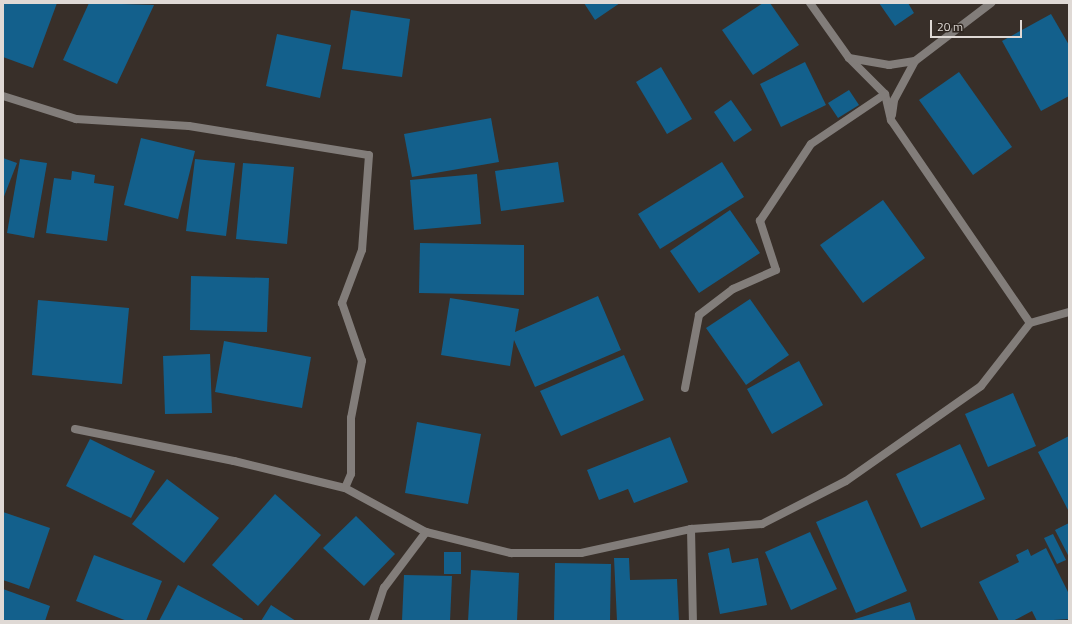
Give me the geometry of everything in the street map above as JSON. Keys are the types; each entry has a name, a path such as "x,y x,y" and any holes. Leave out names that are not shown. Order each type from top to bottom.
{"street":[{"path":"810,3 848,58 885,94 891,120 1030,323"},
{"path":"891,120 894,100 915,61 991,3"},
{"path":"848,58 889,65 915,61"},
{"path":"685,388 699,315 733,289 776,270 760,221 811,144 885,94"},
{"path":"3,96 76,119 189,126 369,155 362,250 342,303 362,361 350,418 351,474 345,488"},
{"path":"75,429 234,461 345,488 426,532 511,553 581,552 691,529 762,524 846,481 981,386 1030,323 1069,312"},
{"path":"691,529 693,621"},
{"path":"373,621 384,588 426,532"}],"building":[{"path":"3,3 57,3 33,68 3,57"},
{"path":"89,3 154,5 117,84 63,60"},
{"path":"584,3 620,3 595,20"},
{"path":"763,3 770,3 799,45 753,75 722,30"},
{"path":"879,3 908,3 914,13 895,26"},
{"path":"351,10 410,19 402,77 342,69"},
{"path":"1051,14 1069,45 1069,96 1041,111 1002,41"},
{"path":"277,34 331,45 320,98 266,86"},
{"path":"805,62 826,105 781,127 760,84"},
{"path":"661,67 692,119 667,134 636,82"},
{"path":"959,72 1012,147 973,175 919,100"},
{"path":"849,90 859,105 838,118 828,103"},
{"path":"731,100 752,130 734,142 714,112"},
{"path":"491,118 499,162 412,177 404,134"},
{"path":"141,138 195,151 178,219 124,205"},
{"path":"3,158 17,163 3,199"},
{"path":"20,159 47,163 34,238 7,233"},
{"path":"195,159 235,163 226,236 186,231"},
{"path":"558,162 564,202 501,211 495,171"},
{"path":"722,162 744,197 660,249 638,214"},
{"path":"243,163 294,167 287,244 236,239"},
{"path":"72,171 95,175 94,183 114,186 107,241 46,233 54,178 71,180"},
{"path":"477,174 481,224 414,230 410,180"},
{"path":"883,200 925,258 863,303 820,245"},
{"path":"730,210 760,253 699,293 670,251"},
{"path":"420,243 524,245 524,295 419,293"},
{"path":"191,276 269,278 267,332 190,330"},
{"path":"598,296 621,350 535,387 514,340 510,366 441,355 450,298 519,309 515,332"},
{"path":"750,299 789,355 746,385 706,328"},
{"path":"38,300 129,308 122,384 32,375"},
{"path":"224,341 311,357 302,408 215,392"},
{"path":"210,354 212,413 165,414 163,356"},
{"path":"624,355 644,400 561,436 540,391"},
{"path":"799,361 823,405 772,434 747,389"},
{"path":"1013,393 1036,446 988,467 965,414"},
{"path":"417,422 481,434 468,504 405,493"},
{"path":"1069,436 1069,509 1068,510 1038,452"},
{"path":"670,437 688,482 634,503 628,489 599,500 587,470"},
{"path":"90,439 155,471 131,518 66,486"},
{"path":"960,444 985,499 921,528 896,474"},
{"path":"167,479 219,518 184,563 132,524"},
{"path":"275,494 321,535 258,606 212,565"},
{"path":"867,500 907,591 856,613 816,522"},
{"path":"3,512 50,528 29,589 3,580"},
{"path":"356,516 395,554 364,586 323,548"},
{"path":"1069,523 1069,557 1055,530"},
{"path":"810,532 837,589 791,610 765,552"},
{"path":"1053,534 1066,560 1057,564 1044,538"},
{"path":"729,548 732,563 758,558 767,605 720,614 708,553"},
{"path":"1046,548 1069,594 1069,619 1037,621 1032,611 1013,621 999,621 979,582 1019,562 1016,555 1028,549 1031,556"},
{"path":"444,552 461,552 461,574 444,574"},
{"path":"94,555 162,581 146,621 127,621 76,601"},
{"path":"614,558 629,558 630,580 677,579 679,621 617,621"},
{"path":"555,563 611,564 610,621 554,621"},
{"path":"471,570 519,573 517,621 468,621"},
{"path":"404,575 452,576 450,621 402,621"},
{"path":"178,585 243,619 242,621 159,621"},
{"path":"3,589 50,606 45,621 3,621"},
{"path":"910,602 916,621 849,621"},
{"path":"271,605 296,621 261,621"}]}
